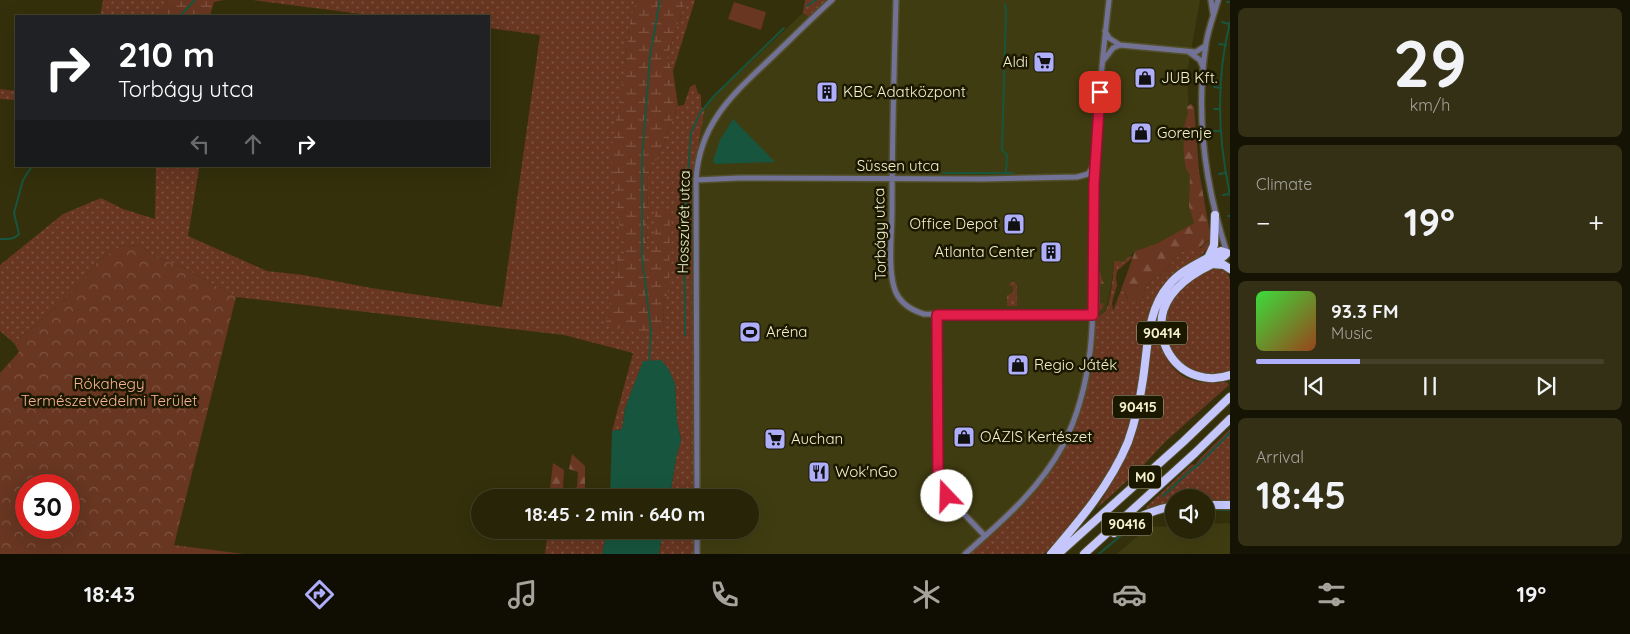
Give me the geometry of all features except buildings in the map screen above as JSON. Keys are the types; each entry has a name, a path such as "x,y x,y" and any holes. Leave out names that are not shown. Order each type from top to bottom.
{"highway":[{"path":"1215,215 1214,245 1209,261 1224,265 1230,269"},
{"name":"90415","path":"1051,554 1102,491 1115,470 1128,440 1139,400 1151,325 1159,300 1169,284 1177,276 1209,261 1218,252 1227,253"},
{"name":"90414","path":"1209,261 1180,284 1169,298 1162,313 1162,338 1165,347 1176,364 1192,374 1208,378 1230,375"},
{"name":"M0","path":"1058,554 1183,442 1230,397"},
{"name":"M0","path":"1085,554 1230,419"},
{"path":"1215,505 1230,505"},
{"name":"90416","path":"1085,554 1118,529 1140,516 1165,509"}],"street":[{"name":"Hosszúrét utca","path":"698,489 696,180 702,146 707,133 722,108 736,91 832,0"},
{"name":"Torbágy utca","path":"896,0 892,178 892,261 894,288 905,305 918,312 937,315 1093,315"},
{"path":"965,554 1006,518 1040,481 1063,444 1074,420 1088,375 1093,315 1095,164 1102,64 1109,0"},
{"path":"1210,0 1213,13"},
{"path":"1218,0 1213,13 1206,46 1201,95 1201,127 1206,168 1215,215 1227,253"},
{"path":"1105,31 1109,38 1120,45 1196,52 1206,46"},
{"path":"1102,64 1113,48 1120,45"},
{"path":"1188,51 1196,55 1204,68"},
{"name":"Süssen utca","path":"696,180 739,178 1077,177 1088,174 1095,164"},
{"path":"937,315 938,480 947,496 985,536"},
{"path":"697,539 697,554"}],"shaded area":[{"path":"827,0 1200,0 1187,73 1194,223 1156,244 1135,251 1122,264 1114,261 1106,309 1096,322 1093,359 1088,386 1069,438 1055,464 1037,489 1023,505 970,554 694,554 694,539 759,539 759,489 695,489 691,190 705,109 720,91 803,13 809,17"},
{"path":"733,119 775,162 715,164 713,161 720,140"},
{"path":"661,360 668,368 675,383 677,422 681,440 671,489 610,489 612,431 622,429 625,408 643,361"},
{"path":"1230,523 1230,554 1117,554 1148,527 1165,526 1165,539 1215,539 1215,524"},
{"path":"605,539 662,539 659,554 602,554"}],"green space":[{"path":"103,0 168,0 160,15 100,15"},
{"path":"168,0 224,0 214,2 210,15 160,15"},
{"path":"253,0 636,0 629,26 625,65 624,254 617,256 616,273 663,329 664,303 669,291 654,250 646,251 648,177 662,148 678,106 684,105 690,87 695,84 698,93 701,95 701,107 705,109 691,190 695,489 671,489 681,439 677,422 675,383 643,362 625,408 622,429 612,431 633,353 564,335 236,297 188,270 154,256 141,246 123,245 99,260 70,295 14,343 0,331 0,265 63,214 101,198 123,209 155,219 156,167 199,168 188,236 267,271 502,307 540,35 490,28 490,15 368,15"},
{"path":"636,0 686,0 667,58 673,71 678,106 662,148 648,177 646,251 654,249 655,211 665,210 670,218 669,291 664,303 663,329 649,333 634,332 606,324 616,273 617,255 624,254 611,152 625,65 629,26"},
{"path":"686,0 695,0 673,71 667,58"},
{"path":"805,0 827,0 809,17 803,13"},
{"path":"734,2 766,12 761,30 728,19"},
{"path":"0,89 15,91 15,100 0,99"},
{"path":"1191,104 1194,107 1199,171 1211,239 1205,242 1197,251 1184,250 1167,270 1151,281 1145,288 1143,299 1130,305 1125,291 1121,290 1135,251 1156,244 1194,223 1189,206 1190,175 1186,169 1184,149 1184,132 1188,115 1187,107"},
{"path":"1098,232 1101,235 1099,237 1099,269 1104,284 1100,284 1100,303 1104,304 1098,312 1096,309 1096,235 1097,233 1097,240"},
{"path":"1211,239 1209,246 1200,256 1177,271 1169,279 1153,306 1128,425 1112,471 1094,500 1044,554 970,554 1010,517 1027,498 1057,459 1069,437 1080,413 1092,369 1096,321 1108,305 1114,261 1122,263 1130,256 1133,257 1117,271 1117,285 1112,303 1113,311 1121,290 1125,291 1127,299 1143,299 1145,288 1151,281 1167,270 1184,250 1201,248"},
{"name":"Rókahegy Természetvédelmi Terület","path":"123,245 141,246 154,256 188,270 236,297 174,545 244,554 0,554 0,373 19,352 14,343 70,295 99,260"},
{"path":"1215,268 1227,272 1230,280 1230,371 1215,375 1201,374 1189,369 1179,361 1167,338 1165,325 1166,312 1175,294 1191,281"},
{"path":"1015,282 1017,286 1017,306 1007,306 1007,295 1013,293 1013,286 1009,286 1010,283"},
{"path":"1156,331 1166,357 1180,374 1199,382 1227,382 1229,385 1166,441 1137,472 1097,508 1119,470 1137,431 1144,403 1149,355"},
{"path":"1230,429 1230,501 1215,500 1215,489 1165,489 1192,464 1195,465"},
{"path":"572,454 585,466 585,489 572,489 577,487 578,472 569,469"},
{"path":"553,463 564,470 563,488 566,489 550,489"},
{"path":"1165,489 1165,504 1146,507"},
{"path":"547,539 605,539 602,554 545,554"},
{"path":"662,539 694,539 694,554 659,554"}],"waterway":[{"path":"181,15 195,0"},
{"path":"649,363 651,330 642,257 642,159 650,56 660,0"},
{"path":"807,6 816,0"},
{"path":"1005,4 1002,150 1007,155 1006,173"},
{"path":"1222,22 1229,24"},
{"path":"1230,22 1222,65 1220,108 1223,152 1230,195"},
{"path":"685,335 684,228 691,133 700,113 715,95 784,28"},
{"path":"1219,44 1226,45"},
{"path":"1214,87 1221,88"},
{"path":"1214,109 1220,109"},
{"path":"1214,131 1221,131"},
{"path":"0,239 13,238 19,234 14,213 23,180 31,167"},
{"path":"943,173 1013,173"},
{"path":"1219,174 1225,173"},
{"path":"1223,195 1230,194"},
{"path":"1163,496 1230,433"},
{"path":"1215,509 1230,510"},
{"path":"1157,514 1165,512"},
{"path":"1099,554 1132,526 1145,519"}],"place":[{"name":"Aldi","path":"1044,62"},
{"name":"JUB Kft.","path":"1145,78"},
{"name":"KBC Adatközpont","path":"827,92"},
{"name":"Gorenje","path":"1141,133"},
{"name":"Office Depot","path":"1014,224"},
{"name":"Atlanta Center","path":"1051,252"},
{"name":"Aréna","path":"750,332"},
{"name":"Regio Játék","path":"1018,365"},
{"name":"OÁZIS Kertészet","path":"964,437"},
{"name":"Auchan","path":"775,439"},
{"name":"Wok'nGo","path":"819,472"}],"route":[{"path":"947,496 938,480 937,315 1093,315 1094,184 1100,92"}]}
